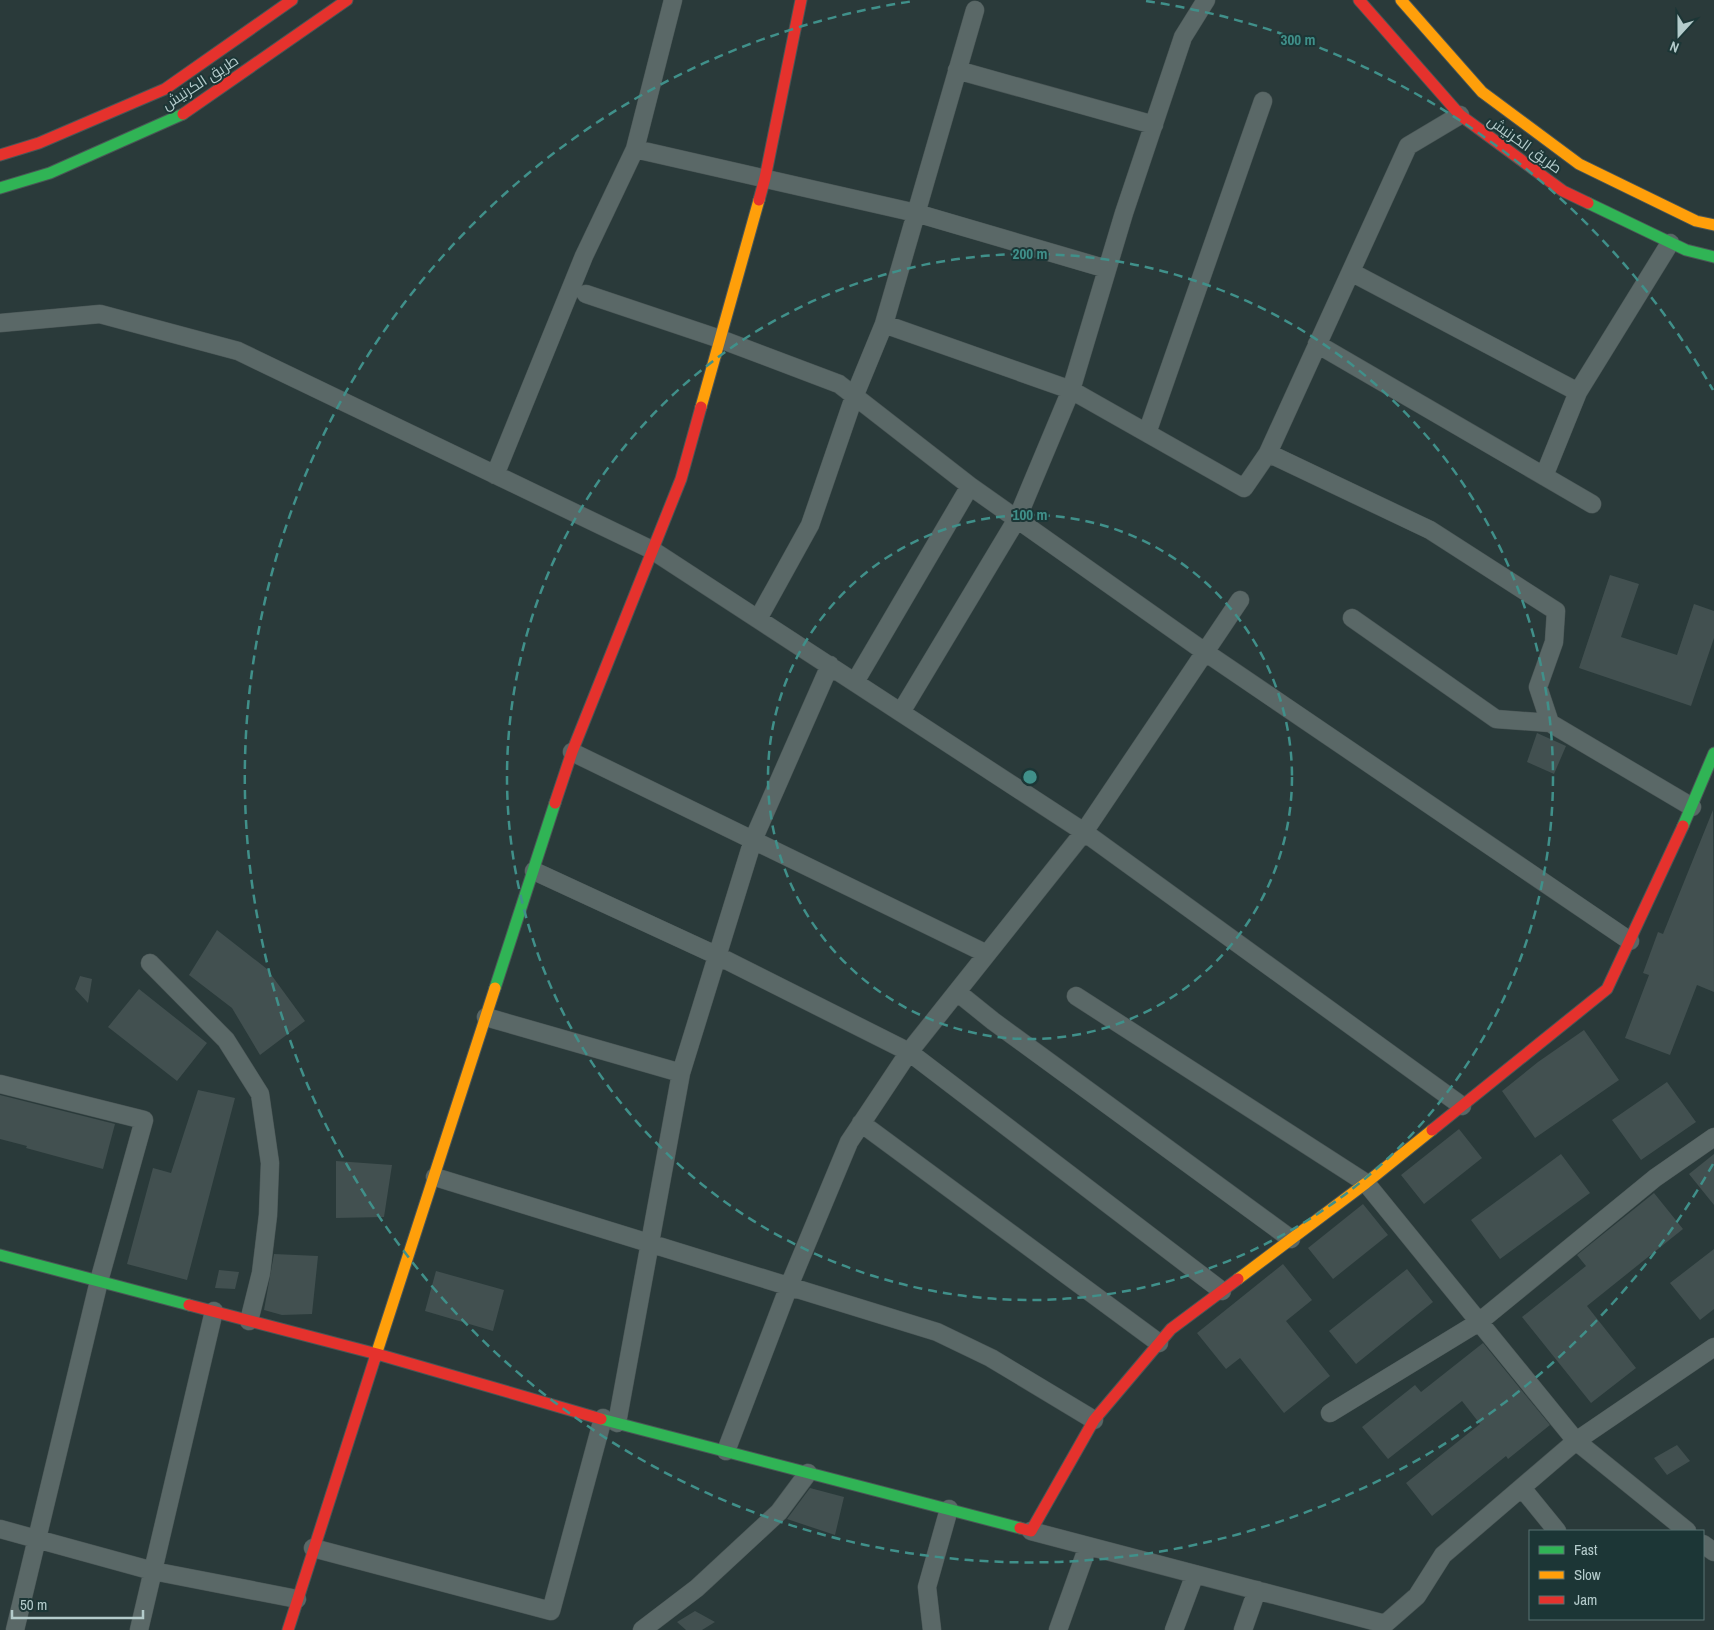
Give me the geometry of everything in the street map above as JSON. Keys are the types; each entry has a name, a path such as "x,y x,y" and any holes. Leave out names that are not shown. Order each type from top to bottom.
{"street":[{"name":"طريق الكرنيش","path":"0,155 39,143 165,89 292,0"},
{"name":"طريق الكرنيش","path":"0,188 50,173 180,116 347,0"},
{"path":"495,474 584,256 635,149 673,0"},
{"path":"288,1630 572,752 681,478 765,178 801,0"},
{"path":"901,712 1017,520 1070,390 1107,269 1183,37 1206,0"},
{"name":"طريق الكرنيش","path":"1359,0 1460,115 1563,190 1670,243 1686,250 1714,257"},
{"name":"طريق الكرنيش","path":"1401,0 1482,92 1579,164 1696,220 1714,225"},
{"path":"758,618 810,525 854,397 884,324 975,10"},
{"path":"957,70 1154,124"},
{"path":"1147,433 1263,101"},
{"path":"884,324 1070,390 1244,488 1268,453 1408,146 1460,115"},
{"path":"635,149 916,213 1107,269"},
{"path":"1544,476 1578,392 1670,243"},
{"path":"1351,272 1578,392"},
{"path":"586,294 720,339 839,384 970,486 1017,520 1205,652 1630,941"},
{"path":"0,323 100,314 238,351 652,550 1084,832 1462,1106"},
{"path":"1318,344 1592,504"},
{"path":"1268,453 1430,530 1556,611 1554,642 1538,687 1550,723"},
{"path":"855,682 970,486"},
{"path":"726,1451 789,1286 849,1142 909,1052 1084,832 1240,600"},
{"path":"1352,618 1496,719 1550,723 1692,807"},
{"path":"313,1548 551,1611 610,1421 650,1243 681,1074 753,840 830,666"},
{"path":"572,752 986,954"},
{"path":"1031,1531 1094,1420 1171,1329 1366,1183 1607,989 1676,844 1714,753"},
{"path":"534,871 718,956 909,1052 1222,1291"},
{"path":"150,963 226,1040 260,1094 270,1163 268,1214 261,1273 249,1321"},
{"path":"957,992 992,1021 1291,1239"},
{"path":"1076,996 1366,1183 1576,1441 1686,1530"},
{"path":"486,1016 681,1074"},
{"path":"0,1084 144,1120 99,1281 15,1630"},
{"path":"861,1123 1159,1343"},
{"path":"1330,1413 1479,1322 1655,1178 1714,1137"},
{"path":"435,1177 937,1332 990,1358 1094,1420"},
{"path":"0,1255 377,1354 610,1421 1385,1624 1417,1596 1443,1555 1576,1441 1714,1347"},
{"path":"139,1630 214,1311"},
{"path":"642,1630 697,1588 778,1512 808,1473"},
{"path":"1522,1488 1556,1530"},
{"path":"932,1630 927,1587 948,1510"},
{"path":"0,1529 153,1571 297,1599"},
{"path":"1058,1630 1088,1546"},
{"path":"1174,1630 1196,1574"},
{"path":"1243,1630 1257,1590"}],"building":[{"path":"1610,575 1639,584 1621,637 1677,655 1694,604 1714,611 1714,638 1691,706 1579,668"},
{"path":"1537,733 1566,746 1554,774 1527,762"},
{"path":"1713,810 1714,992 1697,985 1670,1055 1625,1038 1649,975 1643,973 1658,932 1663,934"},
{"path":"217,930 267,969 305,1021 260,1055 232,1008 189,975"},
{"path":"80,976 92,979 88,1003 75,989"},
{"path":"139,989 207,1043 177,1081 108,1027"},
{"path":"1584,1030 1619,1080 1535,1138 1502,1091 1538,1062"},
{"path":"1667,1082 1696,1122 1641,1160 1612,1120"},
{"path":"198,1090 235,1098 187,1280 127,1264 153,1168 171,1173"},
{"path":"0,1095 115,1124 103,1169 0,1139"},
{"path":"1459,1129 1482,1158 1424,1204 1401,1175"},
{"path":"1561,1154 1590,1193 1500,1259 1471,1220"},
{"path":"1714,1154 1714,1205 1689,1174"},
{"path":"336,1161 392,1165 384,1217 336,1218"},
{"path":"1654,1193 1683,1229 1587,1306 1636,1368 1591,1403 1522,1317 1586,1266 1577,1255"},
{"path":"1363,1204 1388,1235 1333,1279 1308,1248"},
{"path":"1714,1249 1714,1309 1700,1320 1670,1283"},
{"path":"274,1254 318,1256 312,1314 282,1315 264,1310"},
{"path":"1283,1264 1312,1300 1286,1321 1330,1376 1284,1413 1240,1358 1226,1369 1197,1333"},
{"path":"1407,1269 1433,1302 1356,1364 1329,1331"},
{"path":"219,1270 239,1272 235,1289 215,1288"},
{"path":"436,1271 504,1290 493,1331 425,1311"},
{"path":"1483,1343 1550,1425 1508,1459 1506,1456 1432,1516 1406,1483 1480,1424 1462,1401 1388,1459 1362,1427 1415,1385 1421,1392"},
{"path":"1677,1445 1690,1461 1667,1475 1654,1458"},
{"path":"810,1488 844,1497 835,1535 787,1519"},
{"path":"695,1611 715,1622 702,1630 686,1630 677,1622"}],"traffic: fast":[{"path":"0,188 50,173 183,114"},
{"path":"1588,203 1686,250 1714,257"},
{"path":"1683,826 1714,753"},
{"path":"495,988 555,803"},
{"path":"0,1255 189,1305"},
{"path":"601,1419 1020,1528"}],"traffic: slow":[{"path":"1401,0 1482,92 1579,164 1696,221 1714,225"},
{"path":"701,407 759,200"},
{"path":"375,1358 495,988"},
{"path":"1238,1279 1366,1183 1432,1130"}],"traffic: jam":[{"path":"0,155 39,143 165,89 292,0"},
{"path":"183,114 347,0"},
{"path":"759,200 801,0"},
{"path":"1359,0 1460,115 1563,191 1588,203"},
{"path":"555,803 572,752 681,479 701,407"},
{"path":"1432,1130 1607,989 1683,826"},
{"path":"1020,1528 1031,1531 1094,1420 1171,1329 1238,1279"},
{"path":"189,1305 377,1354 601,1419"},
{"path":"288,1630 375,1358"}]}
